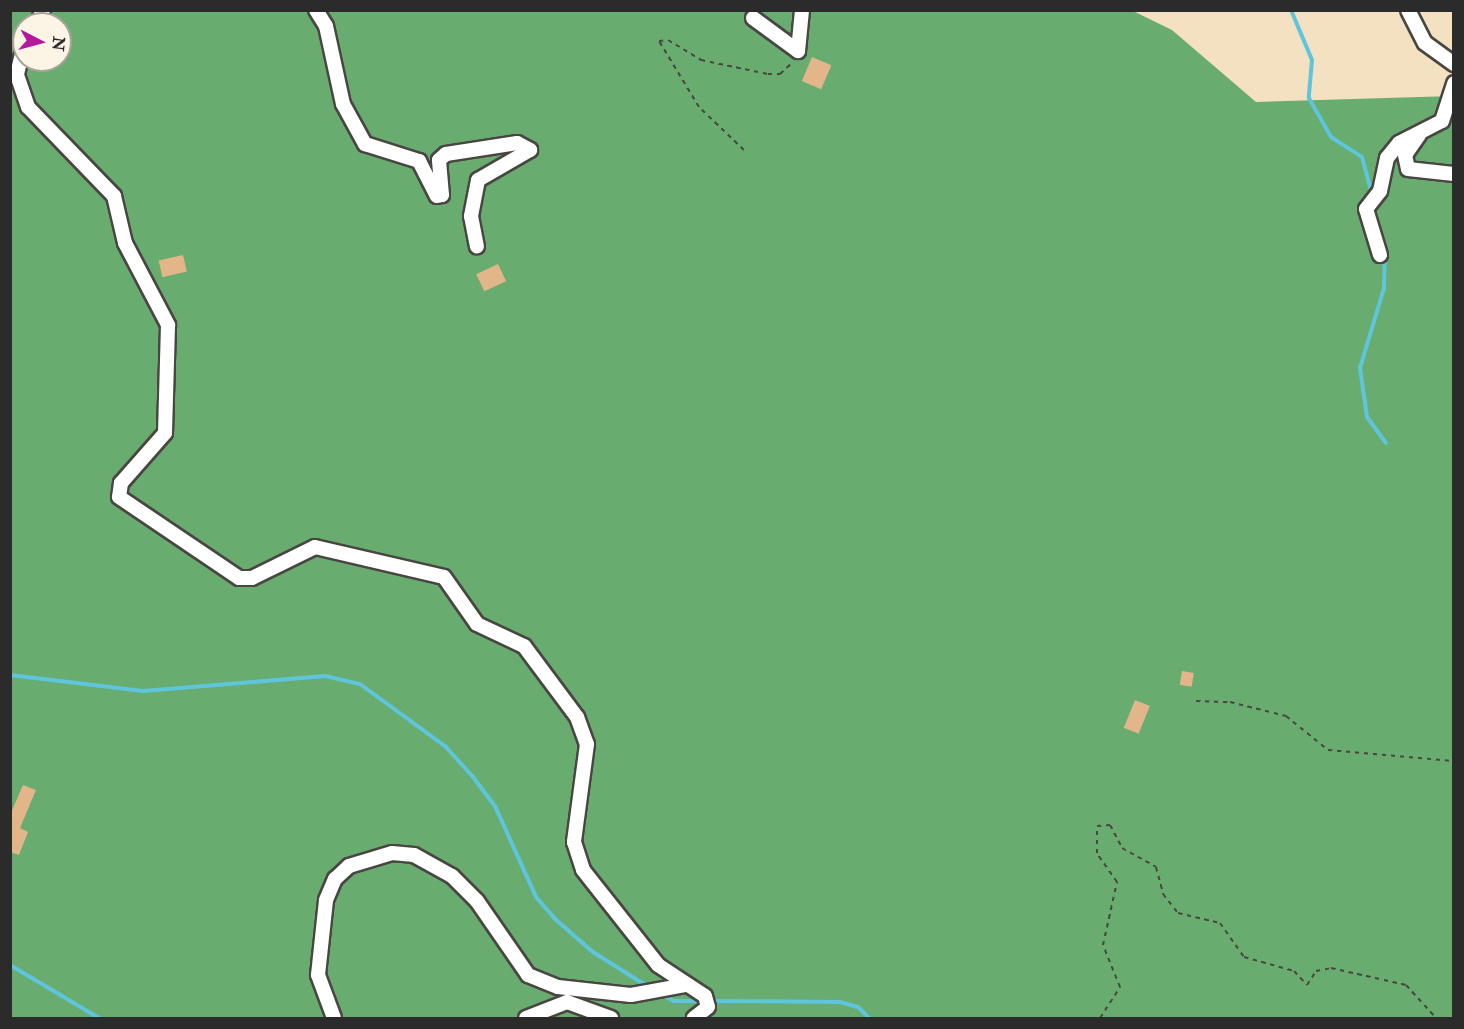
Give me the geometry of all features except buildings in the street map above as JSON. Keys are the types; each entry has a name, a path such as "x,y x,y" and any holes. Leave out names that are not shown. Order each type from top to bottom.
{"street":[{"path":"316,10 326,26 342,104 365,144 405,152 419,161 437,196 442,195 439,160 447,154 526,145 527,155 478,180 471,216 477,246"},
{"path":"798,51 802,10"},
{"path":"1408,10 1425,43 1454,64"},
{"path":"753,18 798,51"},
{"path":"18,72 28,106 114,196 125,243 168,325 166,427 159,443 121,483 124,505 239,578 257,576 315,547 449,581 477,624 529,650 577,717 589,757 574,842 583,870 658,965 706,999 704,1014 694,1018"},
{"path":"1380,255 1366,208 1380,191 1392,150 1419,135 1448,114 1454,83"},
{"path":"1419,135 1405,155 1408,169 1454,174"},
{"path":"334,1018 318,975 326,900 334,879 349,866 392,853 414,855 452,876 477,901 528,975 583,992 647,993 686,985"},
{"path":"526,1018 567,1002 611,1018"}],"path":[{"path":"744,150 699,107 659,41 668,40 701,60 780,75 798,51"},
{"path":"1196,701 1230,702 1286,716 1328,750 1454,761"},
{"path":"1100,1018 1120,987 1103,945 1117,882 1098,853 1097,826 1110,825 1122,848 1156,867 1163,894 1178,913 1220,923 1244,957 1294,971 1307,985 1316,971 1331,968 1406,985 1436,1018"}],"green space":[{"path":"10,11 1133,11 1172,30 1256,102 1453,96 1453,1018 11,1018"}],"waterway":[{"path":"1291,10 1312,60 1309,98 1331,137 1362,157 1372,194"},
{"path":"1374,204 1376,220"},
{"path":"1385,254 1384,288 1360,368 1367,417 1386,443"},
{"path":"10,675 143,691 325,676 360,684 446,747 473,777 495,806 536,897 554,918 593,952 650,988"},
{"path":"10,965 99,1018"},
{"path":"659,993 674,1001 703,1001"},
{"path":"711,1001 840,1002 858,1007 869,1018"}]}
